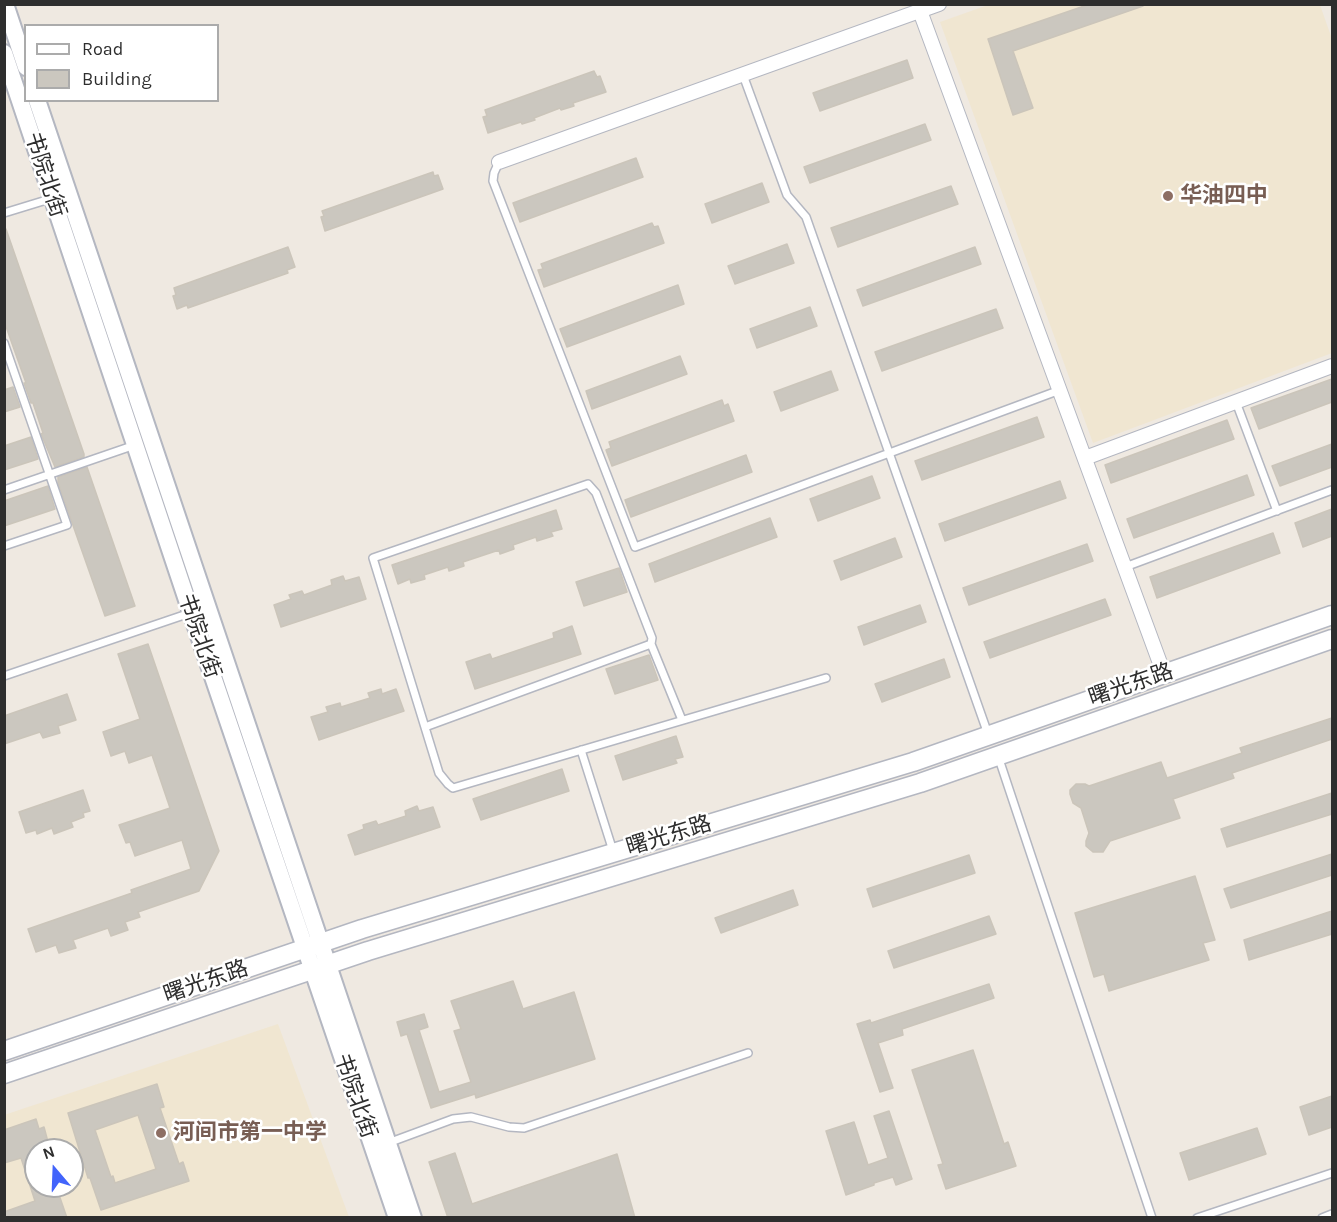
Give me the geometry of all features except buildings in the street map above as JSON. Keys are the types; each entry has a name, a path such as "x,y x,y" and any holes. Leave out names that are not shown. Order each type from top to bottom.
{"main road":[{"name":"曙光东路","path":"4,1051 313,946 913,762 1332,615"},
{"name":"曙光东路","path":"4,1074 320,967 920,783 1332,639"}],"street":[{"path":"4,4 24,61"},
{"path":"499,162 939,4"},
{"path":"920,11 1164,674"},
{"name":"书院北街","path":"4,53 191,612 313,946"},
{"name":"书院北街","path":"38,102 320,967 397,1218"},
{"path":"1085,458 1332,366"},
{"name":"书院北街","path":"320,967 388,1143 413,1218"}],"lane":[{"path":"743,75 787,195 806,218 989,735"},
{"path":"499,162 494,173 494,181 635,548 1060,390"},
{"path":"4,213 53,198"},
{"path":"4,343 67,525 4,546"},
{"path":"1236,402 1277,511"},
{"path":"4,490 135,445"},
{"path":"682,720 651,644 652,638 596,493 588,484 373,558 439,773 443,780 453,788 826,678"},
{"path":"1125,567 1332,490"},
{"path":"4,676 191,612"},
{"path":"425,727 651,644"},
{"path":"581,750 614,853"},
{"path":"998,756 1152,1218"},
{"path":"388,1143 453,1119 471,1117 509,1127 524,1128 748,1053"},
{"path":"1197,1218 1332,1173"},
{"path":"1322,1218 1332,1214"}],"shaded area":[{"name":"华油四中","path":"988,5 1320,5 1332,39 1332,353 1093,443 940,22"},
{"name":"河间市第一中学","path":"278,1024 349,1217 5,1217 4,1115"}],"place":[{"name":"华油四中","path":"1168,196"},
{"name":"河间市第一中学","path":"161,1133"}]}
